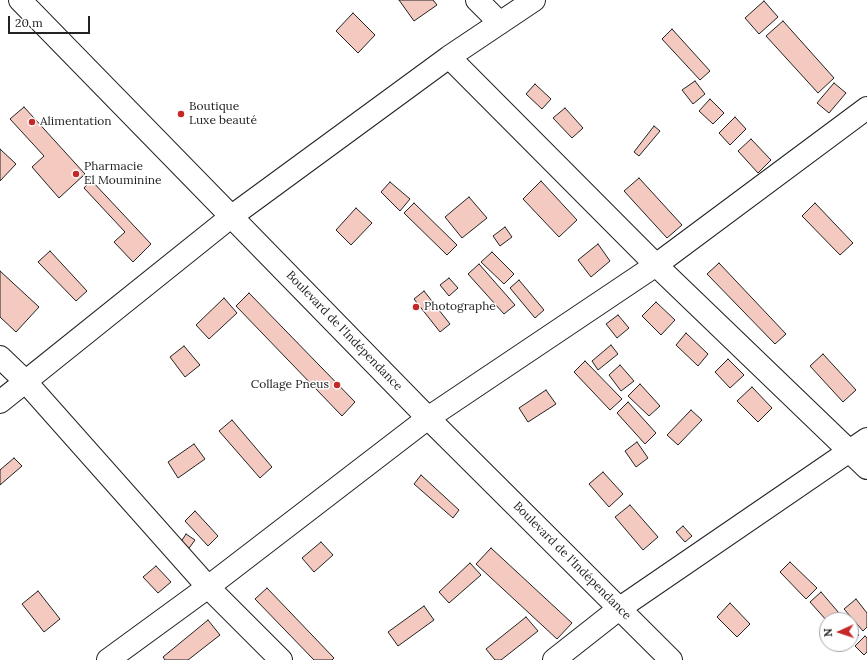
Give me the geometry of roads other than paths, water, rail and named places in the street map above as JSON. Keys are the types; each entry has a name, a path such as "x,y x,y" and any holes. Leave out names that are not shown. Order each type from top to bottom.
{"main road":[{"name":"Boulevard de l'Indépendance","path":"20,0 428,418 671,660"},
{"path":"477,0 500,23"},
{"path":"0,402 232,216 449,57 534,0"},
{"path":"449,57 656,265 867,468"},
{"path":"108,660 208,587 428,418 656,265 867,108"},
{"path":"0,357 25,381 208,587 281,660"},
{"path":"554,660 620,608 867,438"}],"place":[{"name":"Boutique Luxe beauté","path":"181,114"},
{"name":"Alimentation","path":"32,122"},
{"name":"Pharmacie El Mouminine","path":"76,174"},
{"name":"Photographe","path":"416,307"},
{"name":"Collage Pneus","path":"337,385"}]}
